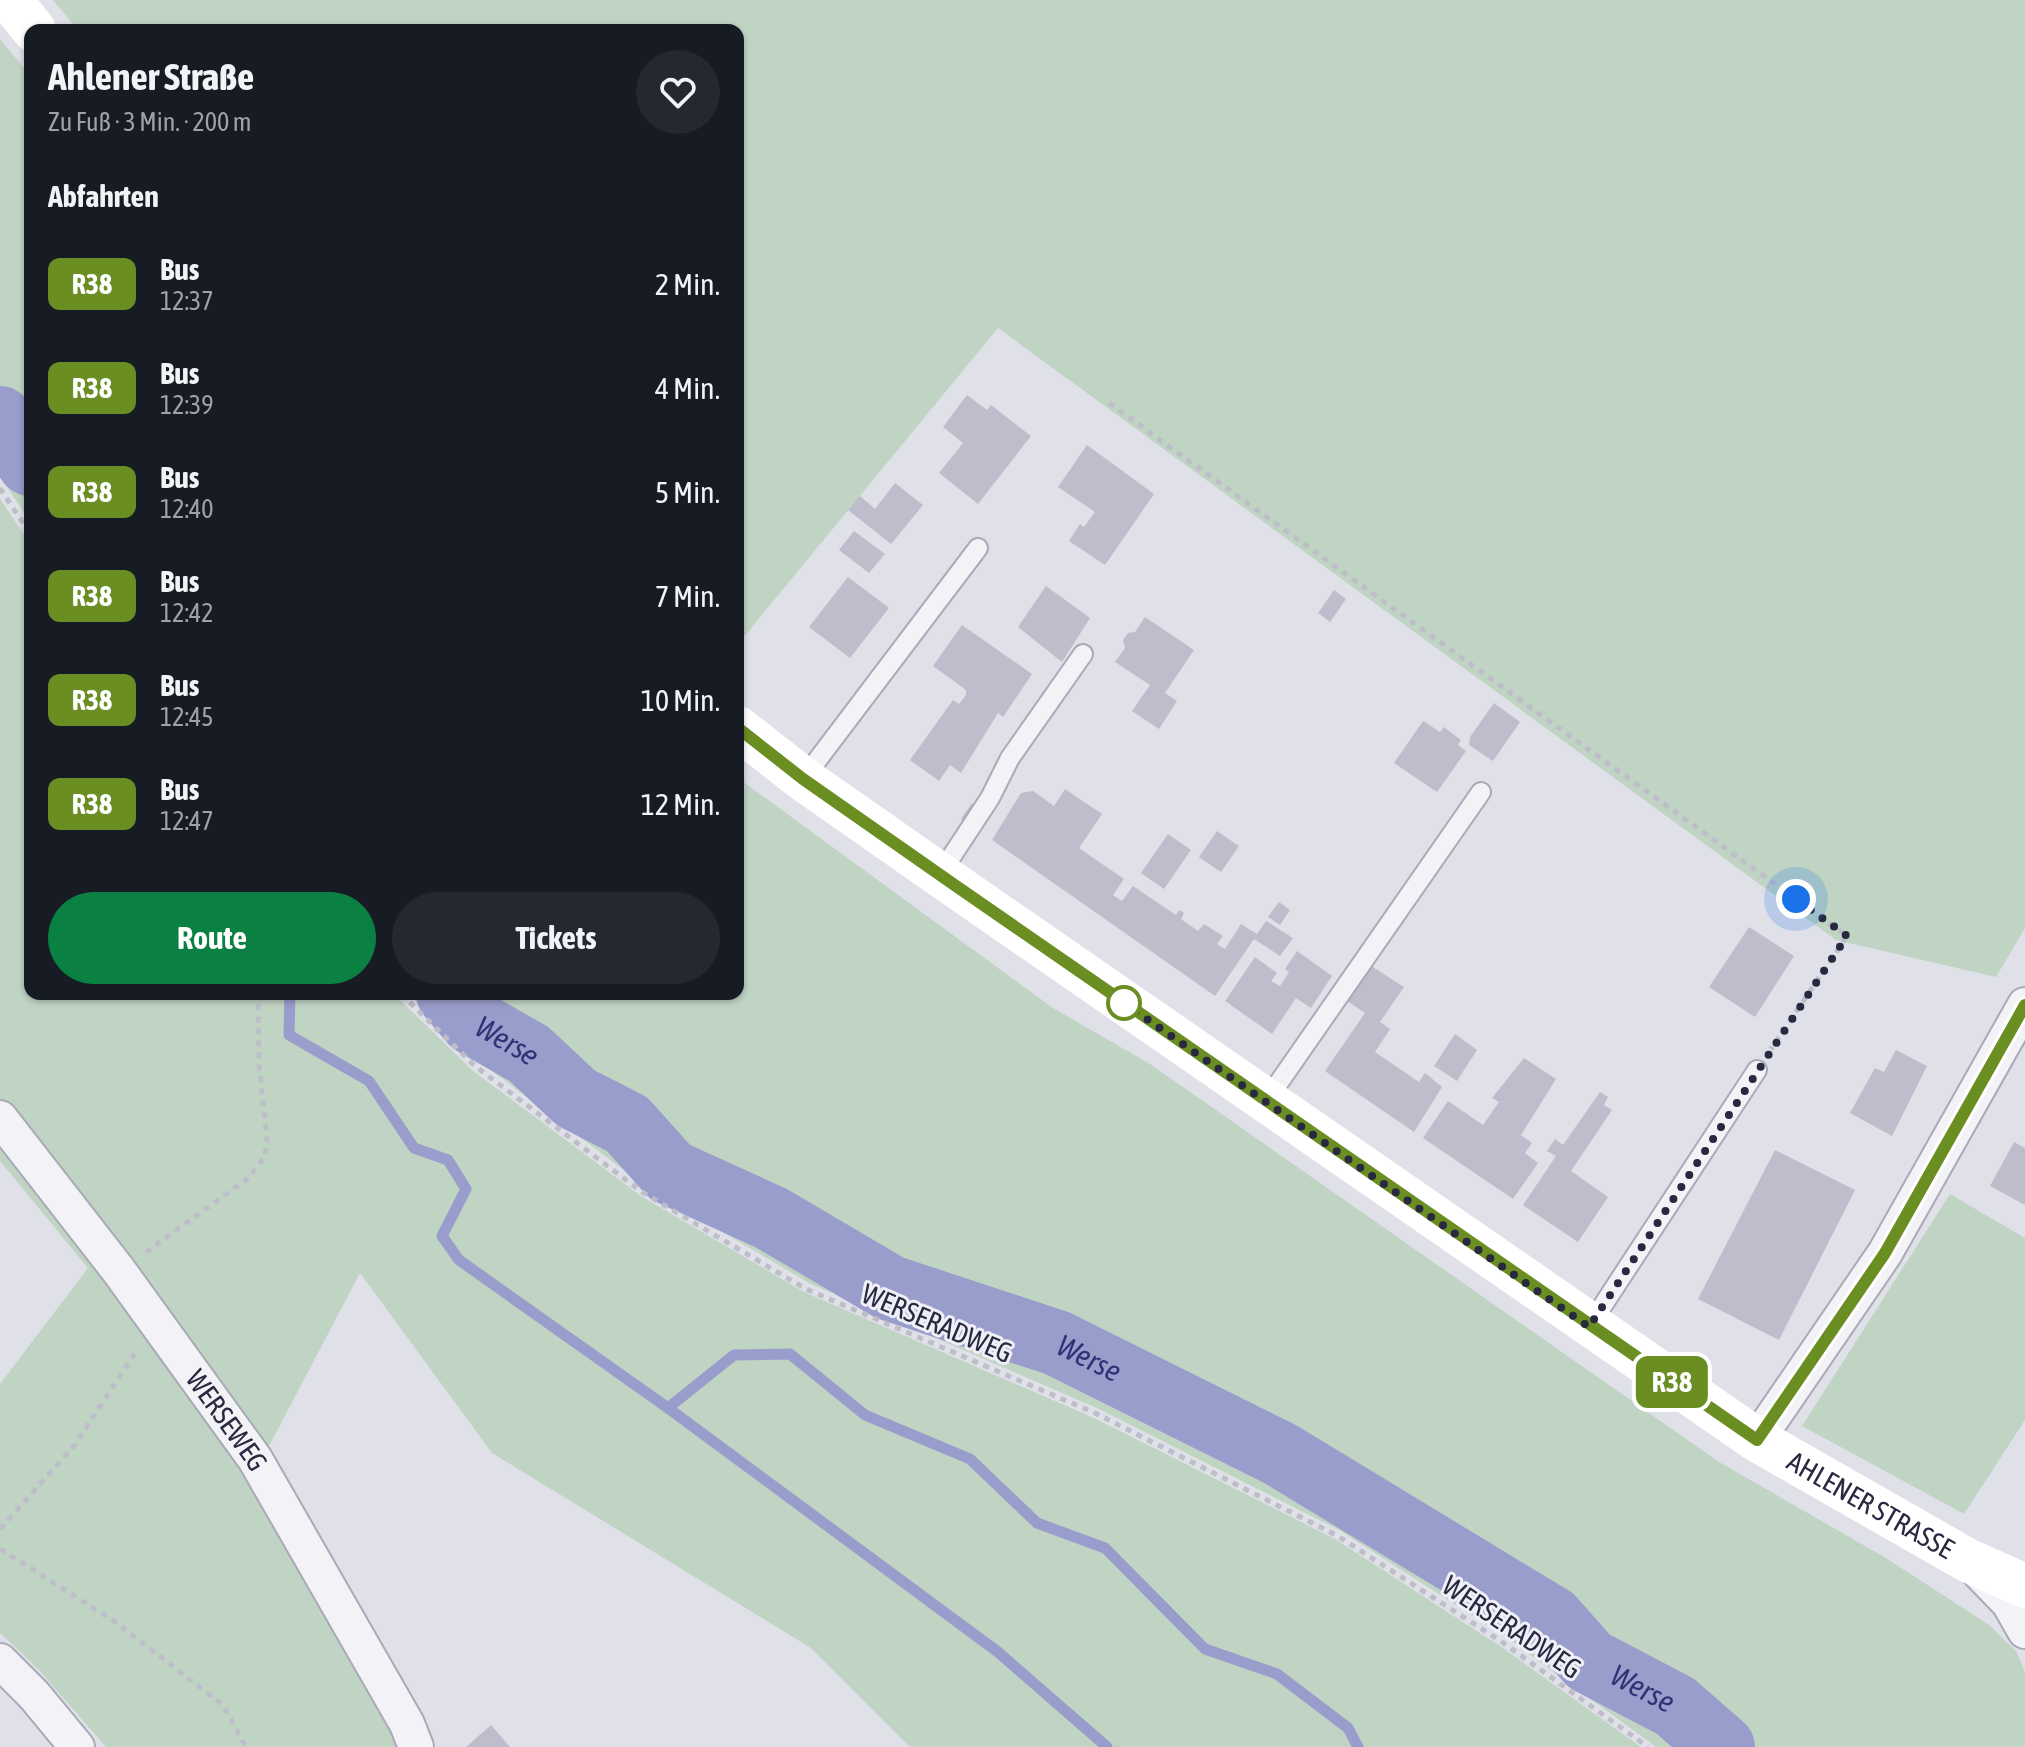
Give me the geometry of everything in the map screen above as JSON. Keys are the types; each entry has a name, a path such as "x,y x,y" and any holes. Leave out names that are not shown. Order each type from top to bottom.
{"main road":[{"path":"10,0 29,24"},
{"name":"AHLENER STRASSE","path":"744,733 803,779 1589,1327 1757,1440 1967,1560 2025,1586"}],"street":[{"path":"1757,1440 1885,1253 2025,1005"},
{"name":"WERSEWEG","path":"0,1118 119,1271 262,1470 407,1724 416,1747"},
{"path":"1967,1560 2009,1603 2025,1631"},
{"path":"0,1661 34,1695 77,1747"}],"lane":[{"path":"803,779 978,548"},
{"path":"940,874 990,798 1010,758 1083,654"},
{"path":"1266,1102 1481,792"},
{"path":"1589,1327 1757,1070"}],"path":[{"path":"1109,403 1847,936 1757,1070"},
{"path":"0,488 24,525"},
{"path":"119,1271 247,1179 265,1157 267,1139 259,1065 258,1000"},
{"name":"WERSERADWEG","path":"407,1000 475,1066 642,1192 806,1289 1095,1413 1336,1535 1502,1642 1648,1747"},
{"path":"0,1529 74,1446 155,1322"},
{"path":"0,1549 114,1621 223,1705 246,1747"}],"green space":[{"path":"53,0 2025,0 2025,928 1996,977 1836,940 998,328 744,637 744,24 73,24"},
{"path":"0,39 24,68 24,513 0,476"},
{"path":"0,499 24,534 24,1000 400,1000 472,1070 641,1196 804,1292 1094,1418 1335,1539 1500,1646 1641,1747 910,1747 811,1648 492,1453 360,1273 258,1467 401,1747 106,1747 38,1669 0,1633 0,1384 88,1268 0,1161"},
{"path":"744,782 1053,1008 1150,1064 1719,1462 1886,1558 1989,1625 2016,1651 2025,1672 2025,1747 1656,1747 1506,1637 1339,1530 1099,1409 809,1283 645,1186 480,1062 415,1000 744,1000"},
{"path":"1950,1194 2025,1238 2025,1420 1964,1514 1802,1426"}],"building":[{"path":"967,395 987,410 991,405 1031,436 978,504 939,473 963,443 943,427"},
{"path":"1087,445 1154,494 1105,565 1069,541 1080,524 1084,527 1095,512 1058,487"},
{"path":"895,483 923,505 891,544 848,510 860,496 875,509"},
{"path":"854,531 885,554 869,573 839,550"},
{"path":"848,577 889,608 850,658 809,627"},
{"path":"1046,586 1090,618 1062,662 1018,627"},
{"path":"1334,590 1346,599 1330,622 1318,613"},
{"path":"1145,617 1194,650 1165,693 1177,701 1159,729 1132,711 1150,685 1115,662 1125,648 1123,640 1128,633 1135,632"},
{"path":"962,625 1032,674 1003,717 998,713 961,773 950,765 939,781 910,760 953,700 959,704 966,695 966,690 933,666"},
{"path":"1494,703 1520,722 1493,761 1469,745 1470,737"},
{"path":"1423,721 1440,732 1444,727 1461,740 1458,745 1466,751 1437,792 1394,763"},
{"path":"1065,789 1102,814 1079,848 1124,879 1113,895 1122,901 1133,886 1176,915 1179,910 1184,913 1181,919 1198,931 1204,924 1223,936 1217,944 1225,949 1241,924 1257,934 1266,921 1293,938 1280,956 1254,939 1215,996 992,840 1021,793 1033,791 1054,806"},
{"path":"972,803 977,807 967,823 961,819"},
{"path":"1217,831 1239,846 1221,872 1199,857"},
{"path":"1168,834 1191,850 1164,889 1141,873"},
{"path":"1279,902 1290,910 1280,925 1268,917"},
{"path":"1749,927 1794,956 1755,1017 1709,987"},
{"path":"1297,951 1332,976 1311,1008 1296,998 1272,1034 1225,1001 1255,957 1277,973 1271,981 1280,986 1289,972 1285,969"},
{"path":"1368,964 1404,987 1380,1022 1390,1029 1375,1052 1419,1082 1425,1073 1442,1087 1414,1132 1325,1071 1365,1013 1344,999"},
{"path":"1455,1034 1477,1050 1457,1081 1434,1066"},
{"path":"1896,1050 1927,1066 1892,1136 1850,1113 1875,1068 1884,1072"},
{"path":"1524,1058 1556,1079 1521,1135 1532,1143 1525,1153 1538,1163 1513,1199 1423,1138 1448,1101 1483,1125 1499,1102 1492,1098"},
{"path":"1600,1092 1608,1097 1604,1105 1612,1110 1571,1171 1608,1197 1578,1242 1523,1205 1556,1156 1547,1151 1555,1139 1563,1145"},
{"path":"2014,1142 2025,1148 2025,1205 1990,1186"},
{"path":"1775,1150 1855,1190 1779,1340 1698,1299"},
{"path":"491,1725 510,1747 466,1747"}],"waterway":[{"name":"Werse","path":"0,419 24,454"},
{"path":"290,1000 289,1035 369,1081 414,1148 448,1160 466,1189 442,1236 459,1260 668,1408 734,1355 790,1354 865,1415 970,1459 1037,1523 1105,1548 1205,1649 1277,1674 1348,1728 1358,1747"},
{"name":"Werse","path":"454,1000 473,1022 529,1054 576,1098 627,1124 670,1172 771,1218 890,1288 1057,1343 1280,1454 1552,1619 1589,1661 1675,1706 1722,1747"},
{"path":"668,1408 998,1652 1107,1747"}],"bus line":[{"name":"R38","path":"744,733 803,779 956,886 1589,1327 1757,1440 1885,1253 2025,1005"}],"route":[{"path":"1124,1003 1589,1327 1847,936 1796,899"}]}
